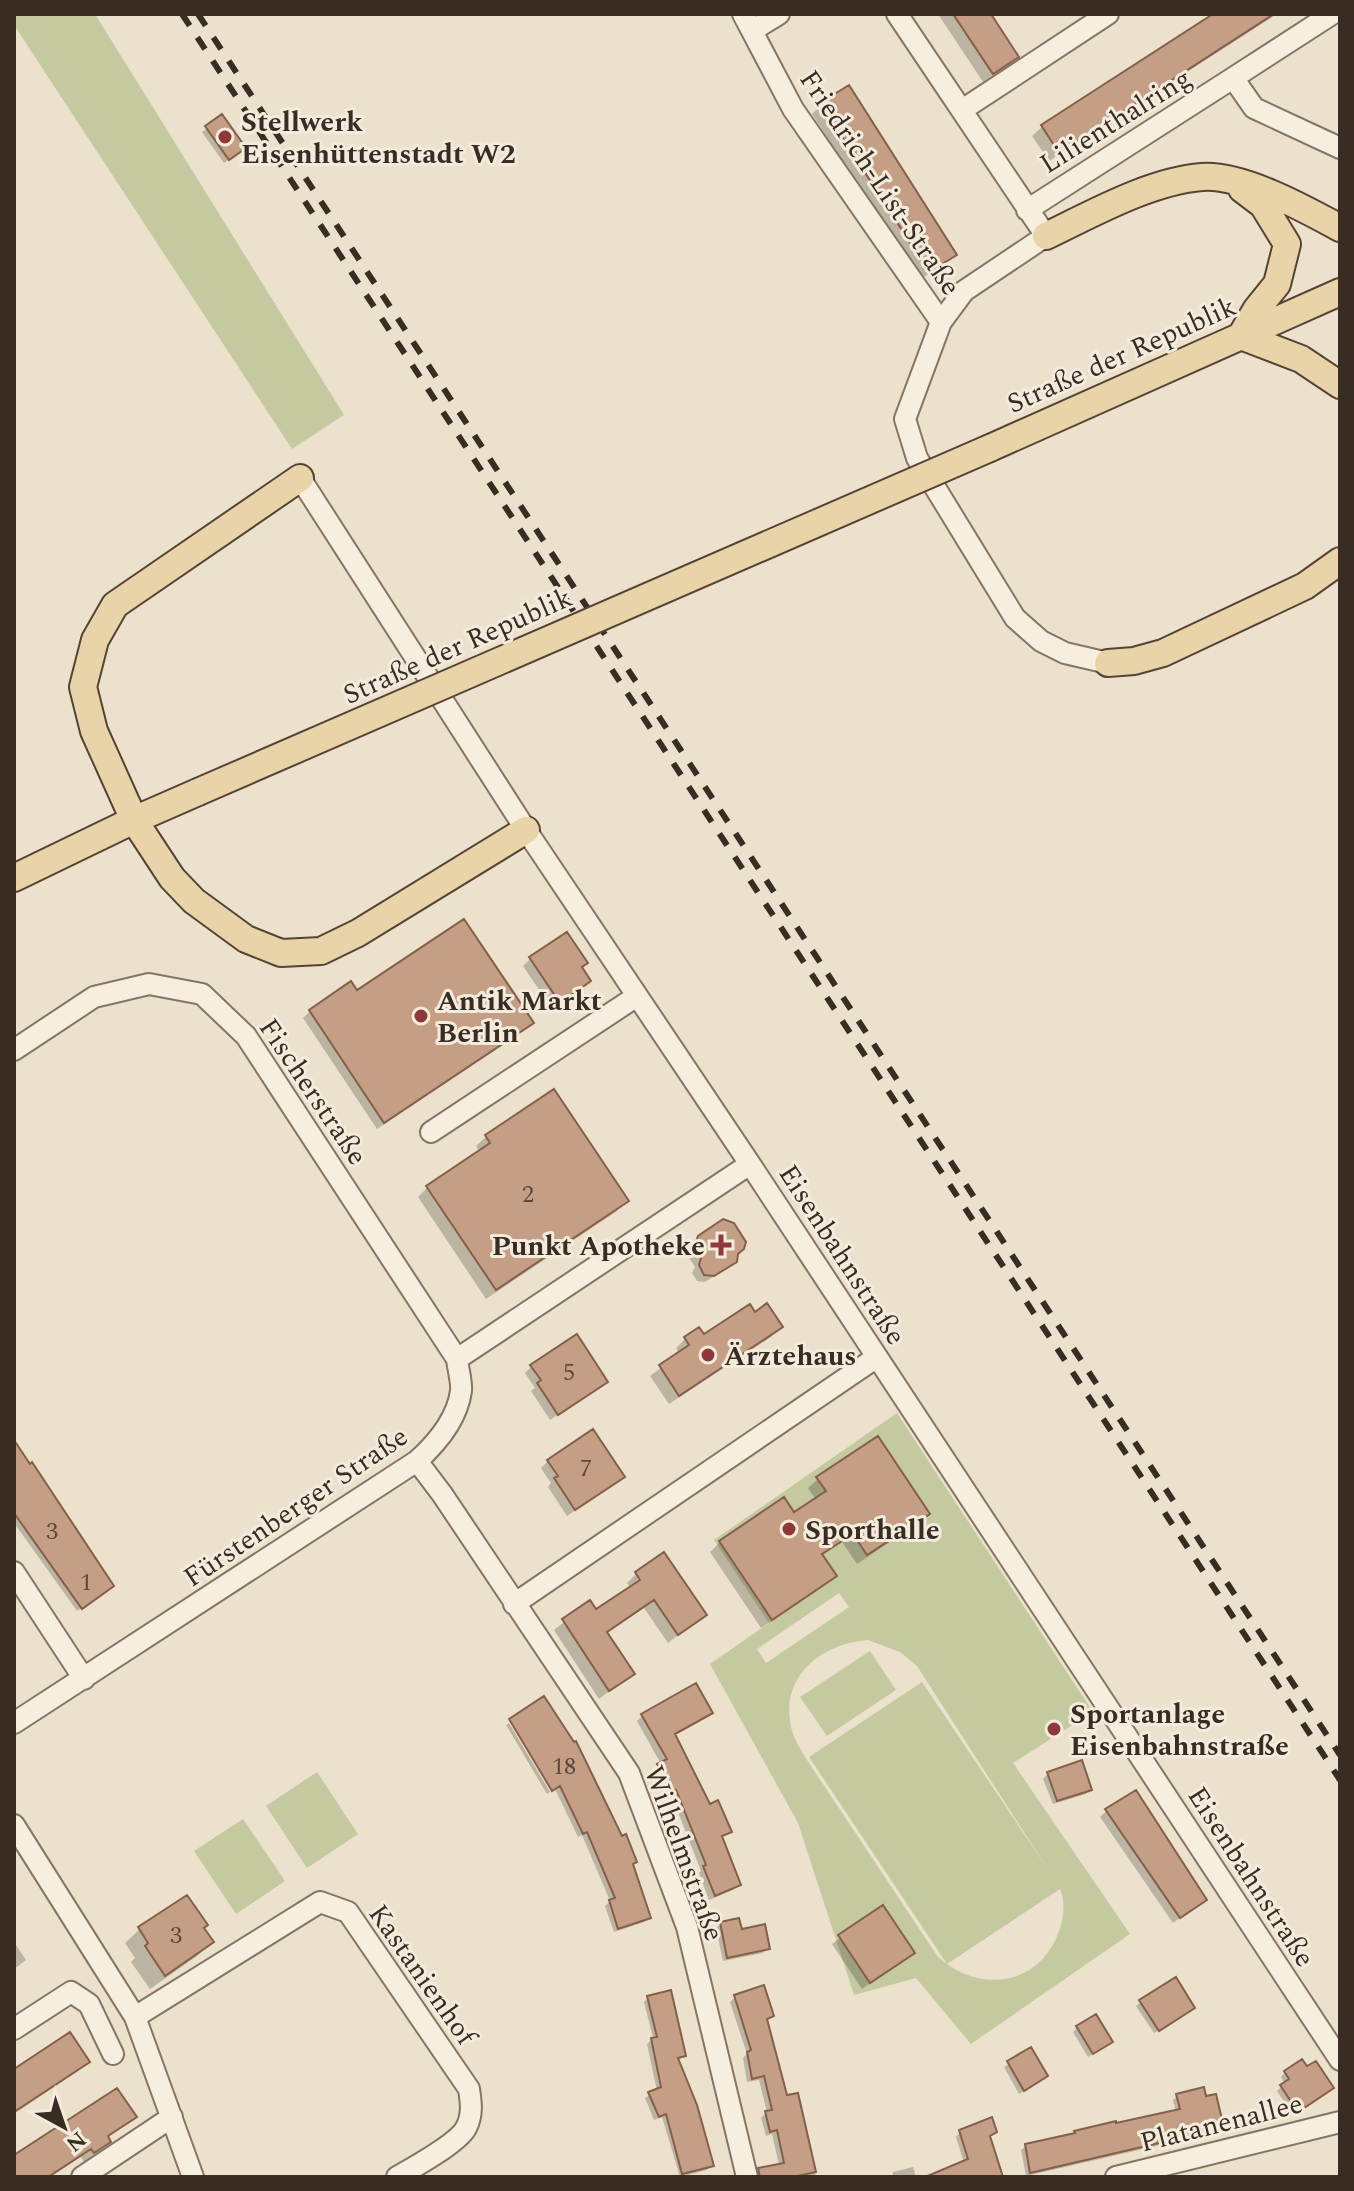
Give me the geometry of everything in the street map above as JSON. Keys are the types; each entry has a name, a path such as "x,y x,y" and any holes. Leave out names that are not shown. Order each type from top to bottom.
{"main road":[{"path":"1046,236 1168,183 1204,176 1229,180 1292,202 1340,228"},
{"path":"1229,180 1263,205 1287,244 1277,284 1256,310 1241,336 1301,359 1340,385"},
{"name":"Straße der Republik","path":"14,878 134,820 990,448 1340,292"},
{"path":"300,478 115,605 95,640 83,687 94,731 134,820 172,878 194,901 246,939 281,953 321,951 358,933 526,830"},
{"path":"1108,663 1134,661 1163,653 1305,586 1340,561"}],"street":[{"name":"Friedrich-List-Straße","path":"779,14 748,22 793,109 941,322"},
{"path":"897,14 1046,236 964,291 941,322 905,419 917,458 1015,618 1041,641 1065,653 1108,663"},
{"path":"962,110 1108,14"},
{"name":"Lilienthalring","path":"1027,210 1332,14"},
{"name":"Lilienthalring","path":"1233,78 1254,108 1340,148"},
{"name":"Eisenbahnstraße","path":"300,478 526,830 750,1164 1340,2060"},
{"name":"Fischerstraße","path":"14,1050 94,997 149,984 202,994 246,1036 457,1359"},
{"path":"431,1132 637,996"},
{"path":"457,1359 750,1164"},
{"path":"514,1604 877,1357"},
{"name":"Fürstenberger Straße","path":"14,1723 417,1461 437,1443 450,1423 461,1391 457,1359"},
{"name":"Wilhelmstraße","path":"417,1461 629,1773 687,1927 747,2177"},
{"path":"14,1572 84,1679"},
{"path":"14,1825 135,2017 193,2177"},
{"name":"Kastanienhof","path":"135,2017 320,1902 348,1912 469,2089 472,2112 466,2130 426,2161 397,2177"},
{"path":"14,2029 71,1992 89,2004 113,2054"},
{"path":"82,2177 172,2117"},
{"name":"Platanenallee","path":"1116,2177 1340,2122"}],"green space":[{"path":"14,14 95,14 344,415 292,449 14,25"},
{"path":"897,1413 1093,1712 1013,1763 1130,1934 971,2044 916,1978 854,1995 798,1823 710,1664 769,1623 714,1540","holes":["839,1593 849,1607 766,1663 757,1649","868,1640 900,1652 917,1666 1049,1871 922,1682 809,1757 946,1963 938,1957 805,1757 793,1734 789,1715 796,1682 805,1668 818,1657 850,1643","1060,1889 1064,1907 1053,1945 1041,1961 1026,1972 992,1980 973,1977 947,1964","883,1906 915,1953 870,1983 838,1936"]},
{"path":"870,1651 896,1690 827,1736 800,1697"},
{"path":"317,1772 358,1834 307,1868 266,1806"},
{"path":"243,1819 285,1881 236,1914 194,1851"}],"building":[{"path":"953,14 991,14 1019,57 993,74"},
{"path":"1213,14 1274,14 1059,153 1041,125"},
{"path":"849,85 957,255 929,272 820,103"},
{"name":"Stellwerk Eisenhüttenstadt W2","path":"222,114 246,148 229,160 205,126"},
{"name":"Antik Markt Berlin","path":"464,919 534,1023 384,1123 309,1010 351,981 357,990"},
{"path":"567,932 588,963 582,967 591,981 560,1003 529,957"},
{"path":"554,1089 629,1201 496,1290 426,1186 490,1143 485,1135"},
{"path":"723,1219 734,1223 746,1242 744,1249 738,1254 737,1262 714,1276 704,1275 699,1265 701,1258 694,1248 698,1236"},
{"name":"Ärztehaus","path":"767,1303 783,1327 679,1396 659,1365 689,1345 684,1337 699,1327 704,1334 750,1304 755,1312"},
{"path":"577,1334 608,1382 558,1415 537,1383 541,1380 530,1365"},
{"path":"593,1429 625,1477 575,1510 554,1478 558,1476 547,1460"},
{"name":"Sporthalle","path":"878,1436 930,1514 867,1555 853,1534 822,1554 837,1576 772,1620 719,1541 784,1497 794,1512 826,1491 816,1477"},
{"path":"14,1440 30,1464 32,1462 114,1586 82,1609 14,1513"},
{"path":"664,1552 707,1615 678,1635 654,1600 607,1632 635,1674 609,1691 562,1619 590,1600 596,1609 640,1580 635,1572"},
{"path":"696,1683 713,1713 675,1734 710,1804 718,1800 732,1832 722,1836 741,1885 715,1896 676,1790 671,1793 657,1764 667,1759 641,1714"},
{"path":"544,1696 576,1741 622,1836 626,1834 637,1862 633,1864 651,1918 618,1929 609,1900 615,1898 587,1832 583,1834 560,1786 552,1791 509,1719"},
{"path":"1082,1760 1092,1790 1057,1801 1047,1772"},
{"path":"1136,1790 1207,1900 1180,1918 1105,1809"},
{"path":"187,1895 208,1925 204,1928 214,1942 165,1976 145,1946 148,1943 138,1927"},
{"path":"883,1905 915,1953 870,1983 838,1935"},
{"path":"739,1918 742,1929 765,1924 770,1949 727,1958 720,1922"},
{"path":"1176,1977 1195,2008 1159,2031 1139,2000"},
{"path":"764,1985 774,2016 767,2019 787,2095 798,2093 816,2172 793,2177 760,2177 758,2168 784,2163 777,2130 770,2132 765,2111 772,2110 764,2076 752,2079 747,2052 751,2050 734,1995"},
{"path":"671,1990 686,2056 678,2058 697,2105 714,2166 682,2174 666,2114 659,2117 648,2092 661,2087 651,2038 657,2037 647,1996"},
{"path":"1096,2014 1113,2042 1093,2054 1076,2026"},
{"path":"70,2032 90,2062 14,2112 14,2069"},
{"path":"1031,2047 1048,2076 1024,2091 1007,2061"},
{"path":"1302,2059 1307,2066 1316,2061 1334,2088 1298,2112 1280,2085 1289,2079 1284,2071"},
{"path":"1204,2087 1206,2096 1216,2094 1224,2128 1030,2173 1025,2144 1180,2109 1176,2094"},
{"path":"117,2088 137,2117 108,2136 111,2142 94,2153 91,2149 48,2177 14,2177 14,2155"},
{"path":"992,2117 997,2132 990,2136 1003,2177 925,2177 968,2159 959,2130"}],"railway":[{"path":"182,14 1340,1780"},
{"path":"198,14 1340,1755"}],"place":[{"name":"Stellwerk Eisenhüttenstadt W2","path":"225,137"},
{"name":"Antik Markt Berlin","path":"421,1016"},
{"name":"Punkt Apotheke","path":"721,1245"},
{"name":"Ärztehaus","path":"708,1355"},
{"name":"Sporthalle","path":"789,1529"},
{"name":"Sportanlage Eisenbahnstraße","path":"1054,1729"}]}
